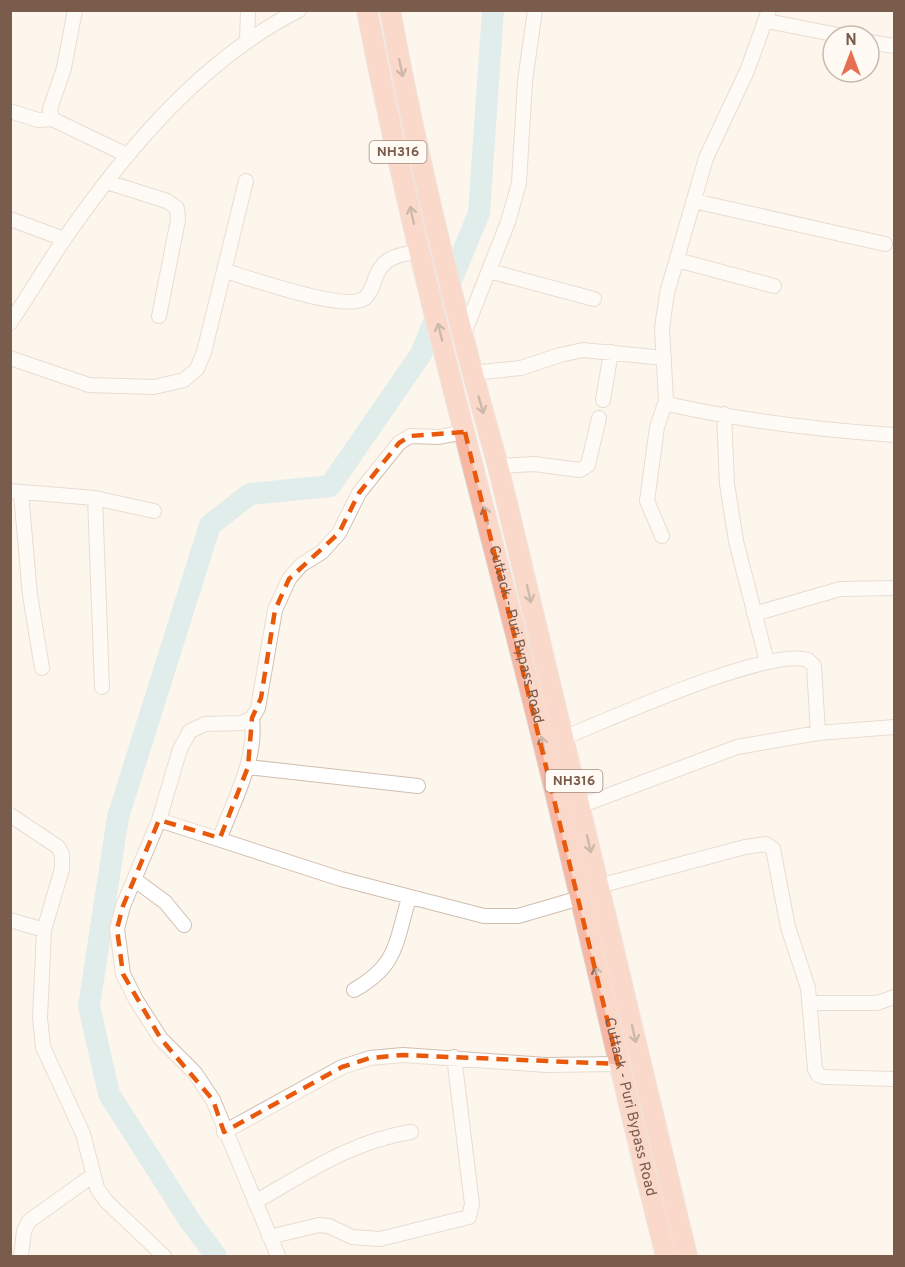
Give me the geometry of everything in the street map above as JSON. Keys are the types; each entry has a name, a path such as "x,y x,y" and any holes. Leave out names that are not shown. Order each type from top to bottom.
{"highway":[{"name":"Cuttack - Puri Bypass Road","path":"367,10 420,251 666,1257"},
{"name":"Cuttack - Puri Bypass Road","path":"390,10 438,232 472,373 498,466 687,1257"}],"street":[{"path":"52,119 50,109 64,68 75,10"},
{"path":"247,41 248,10"},
{"path":"12,318 64,239 127,155 194,85 247,41 299,10"},
{"path":"463,336 489,271 519,183 525,81 535,10"},
{"path":"662,537 647,501 657,427 666,401 662,328 667,293 706,158 768,16 821,30"},
{"path":"10,111 38,120 52,119 127,155"},
{"path":"107,182 167,201 177,208 178,220 159,316"},
{"path":"10,358 89,385 122,384 153,387 184,380 197,369 204,352 246,182"},
{"path":"694,201 885,243"},
{"path":"10,219 64,239"},
{"path":"225,271 304,294 351,302 364,299 371,291 379,266 387,259 420,251"},
{"path":"676,260 774,286"},
{"path":"489,271 594,299"},
{"path":"472,373 521,368 573,351 611,352 664,358"},
{"path":"603,400 611,352"},
{"path":"666,401 679,406 724,414 858,433 894,435"},
{"path":"724,414 727,484 740,561 767,662"},
{"path":"498,466 534,464 580,470 588,465 599,418"},
{"path":"220,838 248,767 253,742 252,718 261,698 275,610 289,579 301,565 322,552 339,533 358,493 399,443 410,436 439,436 465,432"},
{"path":"42,668 16,492 95,498 154,511"},
{"path":"95,498 102,687"},
{"path":"754,614 840,589 894,588"},
{"path":"563,738 712,678 767,662 801,658 814,666 818,733"},
{"path":"252,718 242,723 206,724 190,731 180,749 159,820 123,906 117,929 123,974 136,1000 161,1039 195,1073 213,1100 224,1132 278,1257"},
{"path":"580,806 737,747 818,733 894,727"},
{"path":"248,767 418,786"},
{"path":"10,815 58,847 62,854 62,869 44,930 40,1018 43,1047 83,1134 92,1176 106,1202 164,1257"},
{"path":"159,820 409,898 484,916 518,916 579,898"},
{"path":"599,886 746,847 766,844 773,849 788,927 808,988 813,1060 818,1075 894,1079"},
{"path":"135,880 165,902 184,925"},
{"path":"354,990 376,977 386,966 393,952 409,898"},
{"path":"10,920 44,930"},
{"path":"810,1003 877,1003 894,997"},
{"path":"224,1132 342,1067 370,1058 403,1055 556,1065 618,1064"},
{"path":"269,1236 319,1225 329,1226 352,1237 380,1239 469,1216 472,1204 454,1057"},
{"path":"255,1202 365,1142 411,1132"},
{"path":"21,1257 24,1231 29,1221 92,1176"}],"highlighted area":[{"path":"465,432 618,1064 403,1055 370,1058 342,1067 224,1132 213,1100 161,1039 123,974 117,929 123,906 159,820 220,838 248,767 252,718 261,698 275,610 289,579 339,533 359,493 399,443 410,436"}],"waterway":[{"path":"216,1256 190,1221 109,1094 89,1006 118,817 210,525 250,494 330,486 421,354 479,213 493,10"}]}
